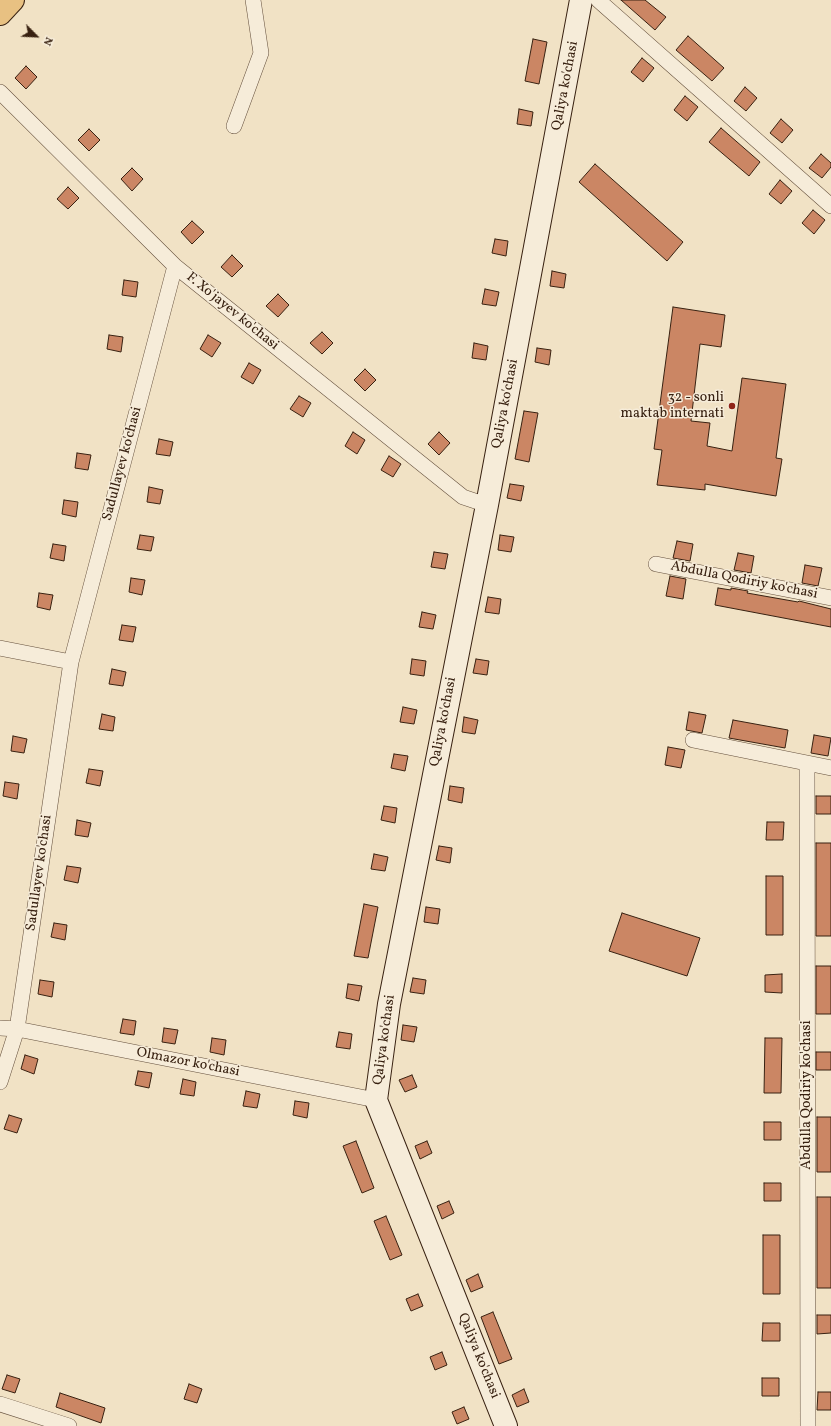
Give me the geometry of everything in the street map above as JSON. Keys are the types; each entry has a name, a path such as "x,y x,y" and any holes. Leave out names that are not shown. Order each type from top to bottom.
{"main road":[{"path":"0,14 13,0"},
{"name":"Qaliya ko'chasi","path":"506,1426 376,1100 389,1004 487,505 582,0"}],"street":[{"path":"234,126 261,53 253,0"},
{"path":"598,0 831,206"},
{"name":"F. Xo'jayev ko'chasi","path":"0,92 175,266 463,497 487,505"},
{"name":"Sadullayev ko'chasi","path":"0,1082 17,1029 71,662 175,266"},
{"name":"Abdulla Qodiriy ko'chasi","path":"656,564 831,598"},
{"path":"0,648 71,662"},
{"path":"693,740 831,768"},
{"name":"Abdulla Qodiriy ko'chasi","path":"807,764 808,1426"},
{"name":"Olmazor ko'chasi","path":"0,1028 17,1029 376,1100"},
{"path":"0,1404 69,1426"}],"building":[{"path":"621,0 645,0 666,17 655,30"},
{"path":"688,36 724,68 712,81 676,50"},
{"path":"533,39 547,42 539,84 525,81"},
{"path":"642,58 654,68 643,82 631,72"},
{"path":"26,66 37,77 26,89 15,78"},
{"path":"745,87 757,98 746,111 734,101"},
{"path":"685,96 698,107 687,121 674,110"},
{"path":"519,109 533,112 531,126 517,124"},
{"path":"781,119 793,130 782,143 770,133"},
{"path":"721,128 760,162 749,176 709,142"},
{"path":"89,129 100,140 89,151 78,140"},
{"path":"821,154 831,163 831,167 822,178 809,168"},
{"path":"595,164 683,242 667,261 579,182"},
{"path":"132,168 143,179 132,191 121,179"},
{"path":"780,180 792,191 781,204 769,194"},
{"path":"68,187 79,198 68,209 57,199"},
{"path":"813,210 825,220 814,234 802,223"},
{"path":"192,221 204,232 192,244 181,232"},
{"path":"495,239 508,241 506,256 492,253"},
{"path":"232,255 243,266 232,277 221,267"},
{"path":"552,271 566,274 564,288 550,286"},
{"path":"124,280 138,282 136,297 122,295"},
{"path":"485,289 499,292 496,306 482,304"},
{"path":"278,294 289,305 278,317 266,306"},
{"path":"673,307 725,315 721,347 700,344 691,421 710,423 707,446 732,451 742,378 786,384 776,458 782,459 776,496 705,484 705,490 657,485 662,450 654,449"},
{"path":"322,332 333,343 322,354 310,343"},
{"path":"109,335 123,337 121,352 107,349"},
{"path":"208,335 221,343 212,357 200,349"},
{"path":"474,343 488,346 486,360 472,358"},
{"path":"537,348 551,350 549,365 535,362"},
{"path":"249,363 261,370 253,384 241,377"},
{"path":"365,369 376,380 365,391 354,380"},
{"path":"299,396 311,403 303,417 290,409"},
{"path":"524,411 538,413 529,462 515,459"},
{"path":"353,432 365,440 357,454 345,446"},
{"path":"439,432 450,443 439,455 428,444"},
{"path":"159,439 173,442 170,456 156,454"},
{"path":"77,453 91,455 88,470 75,468"},
{"path":"389,456 401,464 393,477 381,470"},
{"path":"510,484 524,486 521,501 507,498"},
{"path":"149,487 163,490 160,504 147,502"},
{"path":"64,500 78,502 76,517 62,514"},
{"path":"140,535 154,537 151,551 137,549"},
{"path":"500,535 514,537 511,552 498,550"},
{"path":"677,541 693,544 690,561 673,558"},
{"path":"53,544 66,546 64,561 50,558"},
{"path":"434,552 448,554 445,569 431,567"},
{"path":"738,553 754,556 751,573 734,570"},
{"path":"805,565 822,568 818,586 802,583"},
{"path":"670,576 686,579 683,599 666,596"},
{"path":"131,578 145,580 142,595 129,592"},
{"path":"718,588 731,590 731,588 748,591 747,593 799,601 831,609 831,627 715,605"},
{"path":"39,593 53,595 50,610 37,607"},
{"path":"488,597 501,599 499,614 485,612"},
{"path":"422,612 436,615 433,629 419,627"},
{"path":"122,625 136,627 133,642 119,640"},
{"path":"412,659 426,661 424,676 410,674"},
{"path":"476,659 489,661 487,675 473,673"},
{"path":"112,669 126,672 123,686 109,684"},
{"path":"403,707 417,710 414,724 400,722"},
{"path":"689,712 706,715 702,733 686,730"},
{"path":"102,714 115,717 113,731 99,729"},
{"path":"464,717 478,720 475,734 462,732"},
{"path":"733,720 788,730 785,748 729,738"},
{"path":"814,735 831,738 828,756 811,753"},
{"path":"13,736 27,739 24,753 11,751"},
{"path":"668,747 685,750 681,768 665,765"},
{"path":"394,754 408,756 405,771 391,768"},
{"path":"89,769 103,771 100,786 86,783"},
{"path":"5,782 19,784 17,799 3,796"},
{"path":"450,786 464,788 462,803 448,800"},
{"path":"816,796 831,796 831,814 816,814"},
{"path":"384,806 397,808 395,823 381,820"},
{"path":"77,820 91,823 88,837 75,835"},
{"path":"767,822 784,822 783,840 766,840"},
{"path":"816,843 831,843 831,936 816,936"},
{"path":"439,846 452,848 450,863 436,860"},
{"path":"374,854 388,857 385,871 371,869"},
{"path":"67,866 81,868 78,883 64,880"},
{"path":"766,876 783,876 783,935 766,935"},
{"path":"364,904 378,907 368,958 354,956"},
{"path":"426,907 440,909 438,924 424,922"},
{"path":"622,913 700,938 687,976 609,951"},
{"path":"54,923 67,925 65,940 51,937"},
{"path":"816,966 831,966 831,1014 816,1014"},
{"path":"782,974 782,993 765,992 765,975"},
{"path":"413,978 426,980 424,994 410,992"},
{"path":"40,980 54,982 52,997 38,994"},
{"path":"348,984 362,986 359,1001 346,998"},
{"path":"123,1019 136,1021 134,1035 120,1033"},
{"path":"403,1025 417,1027 414,1042 401,1040"},
{"path":"164,1028 178,1030 175,1044 162,1042"},
{"path":"339,1032 352,1034 350,1049 336,1047"},
{"path":"212,1038 226,1040 224,1055 210,1052"},
{"path":"765,1038 782,1038 781,1093 764,1093"},
{"path":"816,1052 831,1052 831,1070 816,1070"},
{"path":"25,1055 38,1059 34,1074 21,1069"},
{"path":"138,1071 152,1073 149,1088 135,1085"},
{"path":"412,1075 417,1087 405,1092 399,1080"},
{"path":"183,1079 196,1082 194,1096 180,1094"},
{"path":"246,1091 260,1094 257,1108 243,1106"},
{"path":"295,1101 309,1103 307,1118 293,1115"},
{"path":"9,1115 22,1119 17,1133 4,1129"},
{"path":"817,1117 831,1117 831,1172 817,1172"},
{"path":"764,1122 781,1122 781,1140 764,1140"},
{"path":"356,1141 374,1188 362,1193 343,1146"},
{"path":"427,1141 432,1153 420,1159 415,1146"},
{"path":"764,1183 781,1183 781,1201 764,1201"},
{"path":"817,1197 831,1197 831,1288 817,1288"},
{"path":"449,1201 454,1213 442,1219 437,1206"},
{"path":"386,1216 402,1255 390,1260 374,1221"},
{"path":"763,1235 780,1235 780,1294 763,1294"},
{"path":"478,1274 483,1287 471,1292 466,1280"},
{"path":"418,1294 423,1306 411,1311 406,1299"},
{"path":"493,1312 512,1359 499,1364 481,1317"},
{"path":"817,1315 831,1315 831,1333 817,1334"},
{"path":"763,1323 780,1323 780,1341 762,1341"},
{"path":"442,1352 447,1365 435,1370 430,1357"},
{"path":"7,1375 20,1379 15,1393 2,1389"},
{"path":"762,1378 779,1378 779,1396 762,1396"},
{"path":"189,1384 202,1389 197,1403 184,1399"},
{"path":"524,1389 529,1402 517,1407 512,1395"},
{"path":"818,1392 831,1392 831,1410 817,1410"},
{"path":"60,1393 105,1408 101,1423 56,1407"},
{"path":"464,1407 469,1419 457,1424 452,1412"}],"place":[{"name":"32 - sonli maktab internati","path":"732,406"}]}
